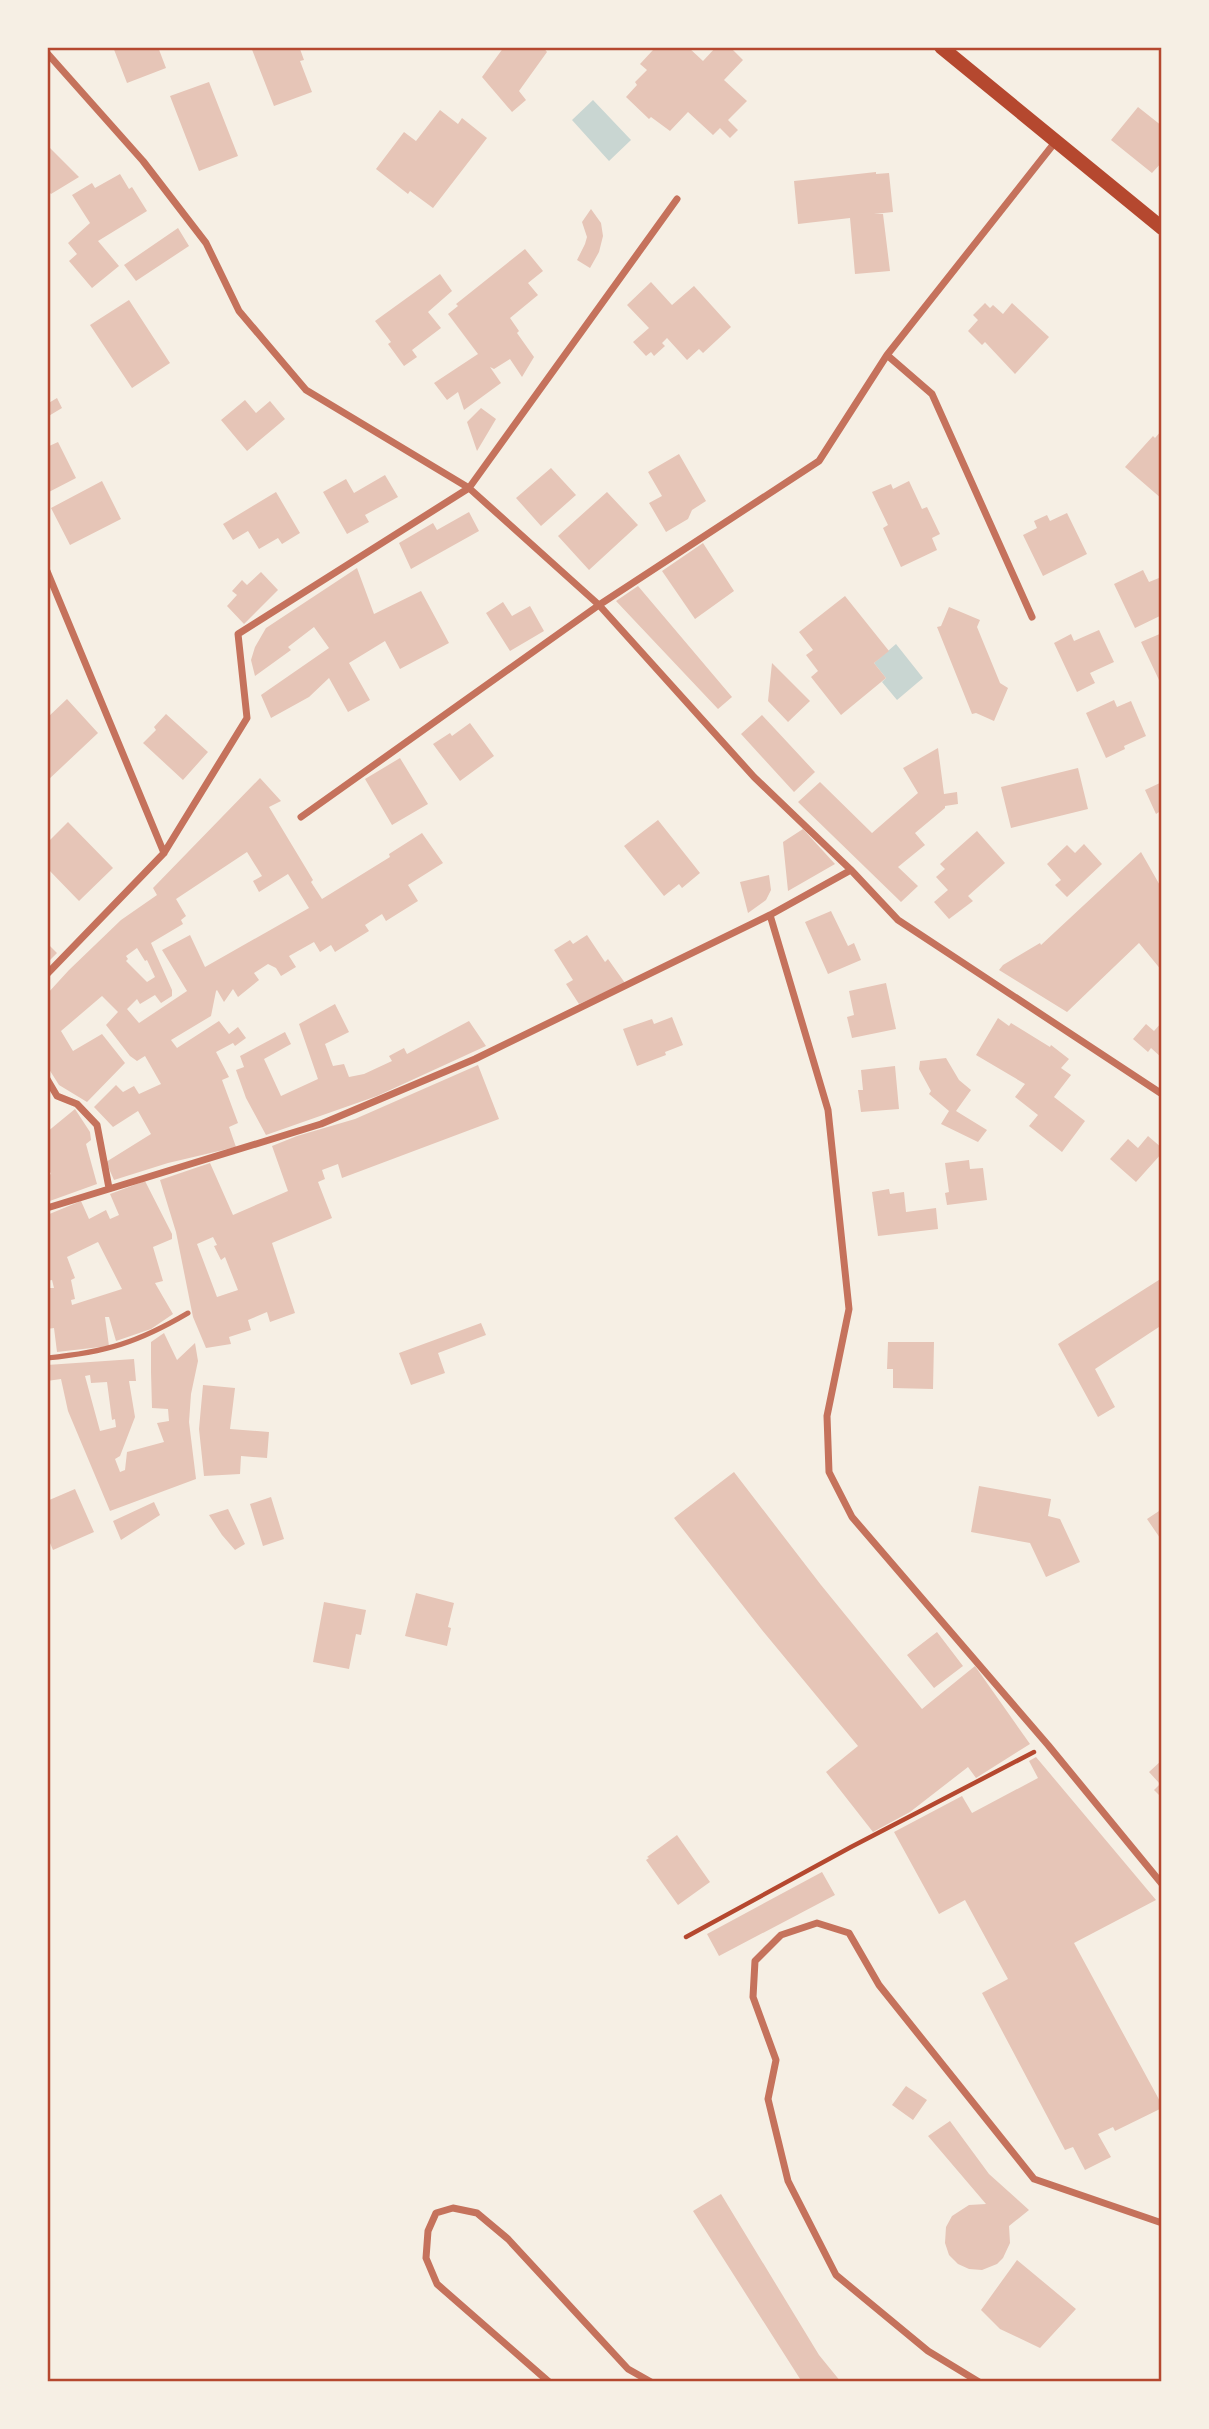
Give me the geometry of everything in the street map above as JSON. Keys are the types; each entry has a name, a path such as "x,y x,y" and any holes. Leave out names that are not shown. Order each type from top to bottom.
{"main road":[{"path":"941,47 1162,228"}],"street":[{"path":"47,53 143,161 206,243 239,311 306,390 469,488 599,605 754,777 851,870 898,920 1162,1094"},
{"path":"301,817 599,605 820,461 887,355 1056,141"},
{"path":"47,974 164,853 247,718 238,634 469,488 677,199"},
{"path":"887,355 932,394 1032,617"},
{"path":"47,571 164,853"},
{"path":"47,1208 321,1124 475,1059 770,915 851,870"},
{"path":"770,915 828,1110 849,1309 827,1416 829,1472 852,1517 1048,1745 1162,1884"},
{"path":"47,1079 57,1096 77,1104 97,1125 108,1188"},
{"path":"978,2382 928,2351 836,2275 788,2181 768,2099 776,2060 753,1997 755,1961 781,1935 817,1923 849,1933 879,1985 1034,2179 1162,2223"},
{"path":"549,2382 437,2284 426,2258 428,2231 436,2213 453,2208 477,2213 508,2239 628,2369 651,2382"}],"lane":[{"path":"47,1358 115,1348 153,1334 188,1312"}],"path":[{"path":"686,1937 851,1847 1048,1745"}],"shaded area":[{"path":"593,100 631,140 609,161 572,120"},
{"path":"896,644 923,678 897,700 882,682 886,678 874,663"}],"building":[{"path":"113,47 158,47 166,68 127,83"},
{"path":"251,47 300,49 304,60 300,61 312,92 274,106"},
{"path":"504,47 543,47 547,52 519,91 526,100 512,112 482,77"},
{"path":"651,47 688,47 703,61 716,47 730,47 743,60 724,80 747,101 728,120 738,130 730,138 720,128 713,135 688,112 670,131 651,117 649,119 626,97 637,85 635,82 647,70 640,64 653,50"},
{"path":"209,82 238,156 199,171 170,96"},
{"path":"1138,107 1162,126 1162,162 1152,173 1111,140"},
{"path":"440,110 458,124 462,118 487,138 433,208 410,191 408,194 376,169 404,132 416,141"},
{"path":"47,145 79,177 51,194 47,190"},
{"path":"889,173 893,212 874,214 883,214 890,271 855,274 850,218 798,224 794,181"},
{"path":"120,174 147,211 98,241 119,266 92,288 69,261 77,254 68,243 90,223 72,195 92,183 95,188"},
{"path":"591,209 601,223 603,236 599,252 590,268 577,260 587,237 582,222"},
{"path":"178,228 189,246 136,281 124,265"},
{"path":"525,249 543,271 528,283 538,295 510,318 534,357 522,377 510,359 494,369 490,367 501,383 464,410 458,392 447,400 434,383 478,354 448,314 458,306 456,304"},
{"path":"440,274 452,291 428,312 441,328 412,350 417,357 404,366 375,321"},
{"path":"651,282 672,305 694,286 731,327 703,353 699,349 687,360 667,338 662,343 665,346 654,356 651,352 646,356 633,342 649,328 627,305"},
{"path":"129,300 170,363 132,388 90,325"},
{"path":"985,303 990,308 993,305 1003,314 1012,303 1049,337 1015,374 985,342 982,345 968,331 978,320 973,315"},
{"path":"57,398 62,408 47,417 47,404"},
{"path":"245,400 256,413 270,401 285,419 247,451 221,420"},
{"path":"481,408 496,419 477,451 467,422"},
{"path":"1162,430 1162,499 1125,467 1153,436 1155,438"},
{"path":"58,442 76,478 47,493 47,447"},
{"path":"679,454 706,501 692,510 688,519 666,532 649,503 662,496 648,472"},
{"path":"551,468 576,495 541,526 516,498"},
{"path":"385,475 398,497 365,515 369,522 347,534 323,492 346,479 354,493"},
{"path":"102,481 121,519 70,545 51,508"},
{"path":"909,481 922,509 927,507 940,534 932,538 937,550 901,567 883,528 888,525 872,492 891,484 893,489"},
{"path":"276,492 300,533 282,544 278,538 259,549 248,531 233,540 223,524"},
{"path":"607,492 638,525 589,570 558,536"},
{"path":"469,512 479,531 411,569 399,543 433,523 437,530"},
{"path":"1067,513 1087,554 1043,576 1023,535 1037,528 1034,521 1047,515 1050,521"},
{"path":"703,543 734,591 695,619 662,571"},
{"path":"357,568 374,614 421,591 449,643 400,669 385,641 349,663 370,700 348,712 329,678 309,697 271,718 261,695 329,648 314,627 288,647 291,650 255,676 251,660 255,647 266,628"},
{"path":"1143,570 1149,582 1159,578 1162,585 1162,615 1135,628 1114,584"},
{"path":"261,572 278,590 244,624 227,606 237,595 232,591 242,580 247,585"},
{"path":"638,586 732,697 718,709 616,601"},
{"path":"845,596 889,651 874,663 886,678 841,715 811,677 818,671 806,655 813,650 799,632"},
{"path":"503,602 512,616 530,606 544,631 510,651 486,613"},
{"path":"949,607 980,620 977,627 1000,683 1008,688 994,721 976,713 972,714 937,627 941,626"},
{"path":"1099,630 1114,662 1090,673 1095,683 1077,692 1054,643 1071,634 1074,641"},
{"path":"1162,633 1162,678 1159,680 1141,642"},
{"path":"772,663 810,701 788,722 768,701"},
{"path":"67,699 98,733 47,781 47,718"},
{"path":"1114,700 1117,707 1131,701 1146,736 1106,758 1086,713"},
{"path":"166,714 208,752 183,780 143,743 156,730 154,727"},
{"path":"762,715 815,772 794,792 741,734"},
{"path":"470,723 494,756 460,781 433,744 450,733 452,736"},
{"path":"938,748 944,794 957,792 958,804 945,806 915,833 925,845 898,867 918,886 901,902 798,802 820,782 872,833 918,793 903,768"},
{"path":"400,758 428,804 392,825 365,779"},
{"path":"1078,768 1088,809 1011,828 1001,787"},
{"path":"260,778 281,801 269,807 322,899 390,857 389,854 422,833 443,863 408,885 418,901 386,921 382,914 365,925 369,931 335,952 331,945 320,952 314,942 289,956 296,967 281,976 276,968 268,964 254,973 259,980 238,997 233,989 224,1002 217,990 211,1016 171,1040 177,1048 219,1021 229,1034 238,1027 246,1038 235,1046 233,1043 216,1052 229,1077 222,1080 238,1123 229,1127 236,1147 168,1163 114,1180 106,1162 151,1134 138,1111 113,1127 94,1107 116,1085 123,1092 134,1086 139,1094 161,1084 145,1056 137,1061 130,1056 106,1025 118,1012 102,996 61,1031 73,1051 102,1034 125,1063 87,1102 59,1085 47,1066 47,994 121,920 157,895 153,888","holes":["247,852 262,876 253,881 259,892 288,874 309,908 205,967 190,935 162,950 187,991 139,1023 127,1009 137,999 140,1004 155,995 161,1003 172,996 172,990 151,943 183,924 181,920 186,916 176,899","137,948 145,961 147,960 155,977 147,982 126,961 126,956"]},
{"path":"1162,782 1162,810 1156,814 1145,790"},
{"path":"658,820 700,873 682,888 679,884 664,896 624,846"},
{"path":"68,822 113,868 79,901 47,868 47,843"},
{"path":"803,829 835,864 788,891 783,842"},
{"path":"977,831 1005,863 968,896 973,901 949,919 934,902 948,890 936,877 945,869 940,864"},
{"path":"1084,844 1102,864 1067,897 1055,885 1061,880 1047,864 1067,845 1075,853"},
{"path":"1141,852 1162,889 1162,971 1139,943 1067,1012 999,970 1003,965 1040,943 1041,945"},
{"path":"769,875 771,890 766,900 748,913 740,882"},
{"path":"831,911 848,946 854,943 861,960 828,974 805,922"},
{"path":"587,935 605,962 608,959 625,983 579,1004 566,984 573,980 554,950 570,940 573,944"},
{"path":"47,943 57,953 47,963"},
{"path":"886,983 896,1029 852,1038 847,1017 854,1015 849,991"},
{"path":"335,1004 349,1032 325,1044 333,1066 344,1064 349,1077 364,1074 392,1061 389,1056 404,1048 407,1054 469,1021 486,1046 377,1096 266,1135 246,1098 236,1070 244,1067 240,1056 285,1032 291,1044 264,1059 281,1096 318,1079 299,1024"},
{"path":"672,1017 683,1045 637,1066 623,1029 652,1019 654,1024"},
{"path":"998,1018 1050,1047 1051,1045 1069,1059 1061,1068 1071,1075 1054,1097 1085,1121 1062,1152 1029,1126 1038,1115 1015,1097 1025,1084 976,1055"},
{"path":"1162,1022 1162,1058 1151,1048 1148,1052 1133,1039 1146,1024 1154,1031"},
{"path":"946,1058 959,1080 971,1090 956,1111 987,1130 978,1142 941,1124 949,1111 929,1094 931,1091 919,1069 920,1061"},
{"path":"478,1065 499,1119 342,1178 338,1164 322,1170 325,1179 318,1182 332,1218 272,1243 295,1313 270,1322 267,1312 248,1320 251,1330 229,1337 231,1344 206,1348 193,1317 176,1232 160,1180 210,1163 233,1215 288,1191 272,1146 355,1119","holes":["213,1237 217,1245 214,1246 221,1260 225,1257 238,1290 217,1297 197,1244"]},
{"path":"895,1066 899,1109 861,1112 858,1090 863,1090 861,1070"},
{"path":"75,1109 90,1132 91,1140 86,1144 97,1184 47,1202 47,1176 51,1174 47,1166 47,1132"},
{"path":"1148,1136 1162,1148 1162,1153 1136,1182 1110,1159 1128,1139 1138,1148"},
{"path":"969,1160 970,1169 983,1168 987,1200 947,1205 945,1193 949,1192 945,1163"},
{"path":"145,1181 172,1234 172,1239 153,1247 163,1281 155,1283 173,1314 151,1329 116,1341 109,1317 105,1317 109,1346 57,1352 54,1328 47,1329 47,1288 54,1288 52,1280 47,1281 47,1215 81,1201 89,1219 106,1210 110,1219 119,1215 110,1194","holes":["98,1242 122,1289 72,1305 71,1300 75,1299 71,1280 75,1278 67,1257"]},
{"path":"889,1189 890,1194 904,1192 906,1212 936,1208 938,1229 878,1236 872,1192"},
{"path":"1162,1278 1162,1325 1095,1369 1115,1407 1098,1417 1058,1344"},
{"path":"481,1323 486,1335 438,1353 445,1373 411,1385 399,1353"},
{"path":"164,1333 177,1360 195,1343 198,1361 191,1394 189,1422 196,1479 110,1511 68,1411 61,1379 47,1381 47,1365 134,1359 136,1381 129,1381 135,1417 120,1456 115,1459 120,1472 125,1470 127,1452 164,1442 157,1423 169,1421 168,1409 152,1408 151,1342","holes":["90,1375 91,1383 107,1382 112,1420 115,1419 116,1427 100,1431 85,1376"]},
{"path":"888,1342 934,1342 933,1389 893,1388 893,1369 887,1369"},
{"path":"203,1385 235,1388 230,1429 269,1432 267,1458 241,1456 240,1474 204,1476 199,1429"},
{"path":"734,1472 922,1709 975,1666 1030,1744 976,1778 968,1767 910,1812 873,1832 826,1772 858,1746 674,1518"},
{"path":"979,1486 1051,1499 1048,1516 1060,1519 1080,1562 1046,1577 1030,1543 971,1532"},
{"path":"75,1489 94,1532 53,1550 47,1536 47,1501"},
{"path":"271,1497 284,1539 263,1546 250,1504"},
{"path":"154,1502 160,1515 121,1540 113,1521"},
{"path":"228,1509 245,1544 235,1550 209,1515"},
{"path":"1162,1509 1162,1541 1147,1519"},
{"path":"416,1593 454,1603 447,1646 405,1636"},
{"path":"324,1602 366,1610 361,1635 356,1634 349,1669 313,1662"},
{"path":"937,1632 963,1666 934,1688 907,1655"},
{"path":"1036,1757 1156,1900 1074,1943 1162,2105 1162,2108 1115,2131 1113,2127 1098,2134 1111,2157 1085,2170 1073,2147 1065,2150 982,1993 1008,1979 965,1900 939,1914 894,1832 962,1796 972,1813 1038,1778 1029,1761"},
{"path":"1162,1760 1162,1798 1154,1790 1160,1784 1149,1772"},
{"path":"677,1835 710,1882 678,1905 646,1860"},
{"path":"822,1872 835,1895 719,1956 707,1934"},
{"path":"906,2086 927,2100 913,2120 892,2105"},
{"path":"950,2121 989,2174 1029,2210 1009,2226 1010,2243 1003,2258 997,2264 982,2270 969,2269 958,2264 949,2255 945,2243 946,2227 952,2216 969,2205 986,2204 928,2136"},
{"path":"721,2194 819,2355 841,2382 802,2382 693,2211"},
{"path":"1017,2260 1076,2309 1040,2348 1000,2329 981,2310"}]}
